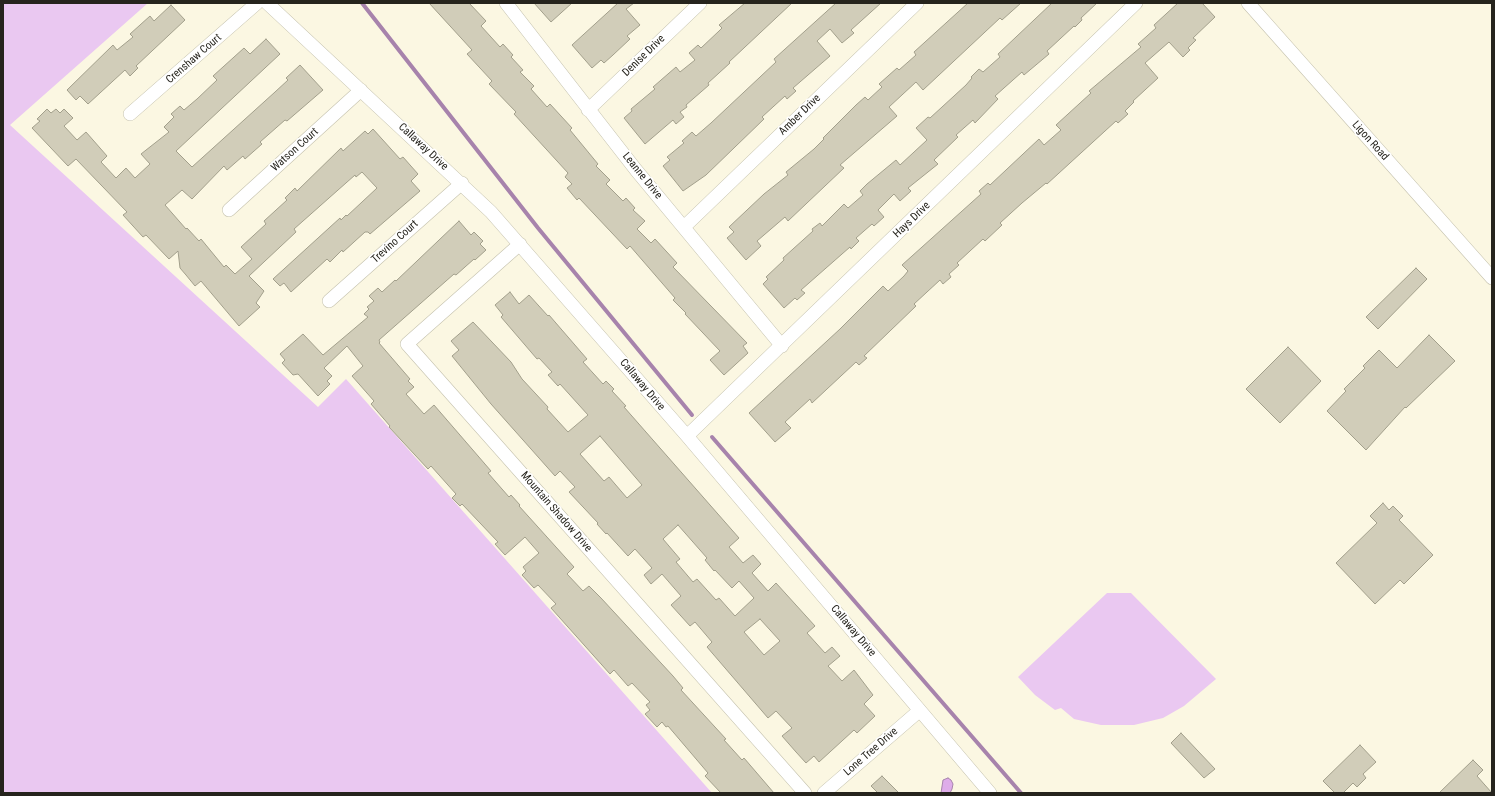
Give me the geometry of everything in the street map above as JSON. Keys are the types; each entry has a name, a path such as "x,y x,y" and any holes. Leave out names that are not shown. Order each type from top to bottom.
{"street":[{"name":"Crenshaw Court","path":"130,114 257,3"},
{"name":"Callaway Drive","path":"267,3 462,183 520,244 687,436 990,793"},
{"name":"Leanne Drive","path":"506,3 588,110 782,346"},
{"name":"Denise Drive","path":"588,110 700,3"},
{"name":"Amber Drive","path":"684,227 917,3"},
{"name":"Hays Drive","path":"687,436 1136,3"},
{"name":"Ligon Road","path":"1248,3 1492,278"},
{"name":"Watson Court","path":"229,210 362,90"},
{"name":"Trevino Court","path":"329,301 462,183"},
{"name":"Mountain Shadow Drive","path":"520,244 407,344 805,793"},
{"name":"Lone Tree Drive","path":"824,793 919,711"}],"shaded area":[{"path":"3,3 148,3 10,125 318,407 346,379 712,793 3,793"},
{"path":"1107,593 1131,593 1216,679 1184,706 1163,718 1134,725 1101,725 1074,719 1061,708 1055,710 1035,695 1018,677"},
{"path":"948,778 953,784 952,789 950,793 941,793 943,780"}],"building":[{"path":"429,3 469,3 486,21 481,26 500,47 503,44 513,55 511,57 523,70 520,72 534,86 531,89 547,107 550,104 572,128 570,130 598,164 596,166 610,180 606,184 623,201 626,198 635,208 633,210 645,221 637,229 651,243 655,239 677,263 673,267 747,343 743,346 748,353 724,375 710,360 720,351 673,300 675,298 630,246 627,249 579,198 577,200 567,188 572,184 565,177 568,173 514,114 516,112 489,84 492,81 467,54 472,50"},
{"path":"534,3 572,3 551,22"},
{"path":"618,3 634,3 626,9 640,25 627,36 630,39 613,55 604,63 601,60 592,68 572,45"},
{"path":"745,3 792,3 729,62 730,63 708,83 709,85 686,105 687,107 680,112 684,117 676,124 673,120 645,144 624,118 632,111 631,109 655,89 653,87 676,67 680,72 695,60 689,53 698,45 701,48 722,28 719,25"},
{"path":"836,3 881,3 851,30 854,33 842,43 830,29 817,41 830,56 793,88 796,91 787,99 785,96 762,117 764,119 706,175 683,191 663,166 670,160 667,157 684,143 682,141 692,132 696,136 711,123 776,62 774,59"},
{"path":"968,3 1021,3 1002,20 1000,18 923,90 916,82 889,107 897,116 840,165 844,168 788,221 785,217 757,241 761,246 746,260 727,238 734,232 729,227 764,194 788,175 786,172 814,149 856,105 865,97 868,100 882,87 879,84 897,68 899,70 916,55 914,52"},
{"path":"1052,3 1097,3 1081,18 1082,20 1075,27 1074,26 1047,51 1049,54 1024,75 1022,72 995,96 998,99 975,123 973,120 956,135 958,137 934,160 938,164 908,188 911,191 900,201 894,194 878,210 884,217 874,226 872,224 856,238 859,241 851,249 850,247 801,290 805,293 797,300 795,298 784,308 763,284 768,279 766,277 784,260 783,258 813,231 812,229 820,223 822,226 844,204 848,208 863,195 860,191 867,184 896,160 900,165 927,140 916,128 928,117 930,118 966,85 979,69 983,72 1000,57 998,54"},
{"path":"1178,3 1202,3 1215,17 1193,38 1196,40 1188,48 1190,50 1183,57 1169,42 1145,63 1158,78 1133,101 1134,102 1125,111 1128,114 1118,123 1116,121 1047,184 1046,183 1000,223 1002,225 985,241 983,239 957,263 959,265 949,274 951,277 943,284 940,280 914,304 916,306 864,356 867,358 859,365 856,362 812,403 810,399 785,422 791,428 775,442 749,413 840,329 883,286 888,291 904,276 908,271 902,265 981,194 979,191 988,183 990,185 1039,139 1044,145 1061,130 1056,125 1091,93 1089,91 1141,47 1138,44 1156,28 1154,25"},
{"path":"171,5 185,20 136,66 138,68 130,76 125,70 88,104 80,96 76,100 67,90 113,45 117,50 133,37 130,34 150,16 154,21"},
{"path":"266,39 280,54 176,151 192,167 288,80 286,78 300,65 323,90 260,142 262,144 245,159 243,156 227,170 224,166 192,199 182,190 165,205 186,229 187,228 199,241 201,239 224,267 226,265 235,274 252,259 241,247 266,224 264,221 287,200 285,198 295,188 297,191 341,148 343,151 365,131 368,134 373,129 400,159 403,157 418,174 411,181 420,191 370,234 365,232 343,252 342,250 330,262 327,259 291,292 284,283 280,286 273,279 340,218 341,220 346,215 347,216 377,188 362,172 356,177 355,175 294,229 296,232 249,276 264,291 256,303 260,307 239,326 201,281 195,286 180,268 178,251 169,259 146,235 143,237 123,215 127,212 76,159 68,166 32,128 40,121 37,119 47,109 51,113 56,109 60,113 64,109 73,118 64,126 77,140 86,132 107,156 101,162 116,178 126,168 135,178 150,164 141,154 169,132 164,127 174,117 171,114 180,106 184,110 197,99 217,80 213,76 244,48 250,54"},
{"path":"459,221 471,235 474,232 483,241 480,244 486,250 456,275 454,274 379,340 379,343 410,379 408,381 414,387 406,394 424,414 434,405 491,471 488,473 509,497 511,495 520,505 519,506 574,567 567,574 583,591 589,586 601,598 673,676 683,688 681,690 726,739 724,740 742,760 744,758 774,793 721,793 705,776 708,773 668,726 666,727 662,722 657,727 645,714 650,710 646,705 650,702 632,683 628,686 614,670 610,674 551,608 556,604 538,585 534,588 522,575 526,571 523,567 539,553 525,537 505,555 495,544 498,542 462,504 460,506 452,498 456,494 431,466 428,469 389,427 390,426 371,404 374,401 352,376 363,366 347,346 324,368 332,376 327,381 330,384 318,396 298,374 293,375 282,363 285,360 280,354 303,334 323,355 368,317 364,314 369,309 367,307 374,301 369,296 378,288 382,292 395,280 396,281"},
{"path":"1416,268 1427,279 1378,329 1366,317"},
{"path":"510,292 519,304 529,295 548,316 549,315 587,359 583,362 603,384 606,381 614,389 612,391 626,406 624,407 739,538 729,547 743,563 753,555 761,564 752,573 768,591 776,583 815,626 807,633 825,653 832,647 840,656 828,666 842,681 854,670 873,695 864,704 875,716 857,733 854,730 819,762 814,756 806,763 782,736 792,728 776,711 768,718 707,647 712,642 695,622 690,626 671,605 681,596 662,574 651,584 644,575 652,568 635,549 628,556 607,533 606,534 597,524 598,523 569,492 575,487 560,471 555,476 491,404 452,356 459,350 451,341 473,322 511,362 522,379 548,407 547,409 568,432 588,415 560,384 558,386 548,375 552,372 539,358 537,359 501,317 503,315 495,305","holes":["600,436 642,485 627,498 609,477 604,481 580,454","678,525 707,558 705,560 714,571 715,570 732,588 739,581 754,598 735,616 719,598 716,600 697,579 693,582 676,562 680,559 663,539","760,619 780,641 764,655 744,632"]},
{"path":"1429,335 1455,361 1406,408 1405,407 1366,450 1327,411 1346,391 1344,389 1365,368 1363,366 1379,350 1397,368"},
{"path":"1288,347 1321,381 1280,423 1246,389"},
{"path":"1383,503 1389,510 1393,506 1403,516 1399,520 1433,555 1404,584 1400,580 1375,604 1336,563 1377,523 1370,516"},
{"path":"1181,733 1215,769 1204,778 1171,743"},
{"path":"1360,745 1376,762 1363,774 1366,778 1357,787 1353,783 1343,793 1335,793 1323,781"},
{"path":"1473,760 1483,770 1477,776 1492,793 1439,793"},
{"path":"882,776 899,793 878,793 871,786"}],"waterway":[{"path":"362,3 538,228 692,415"},
{"path":"712,437 1021,793"}]}
